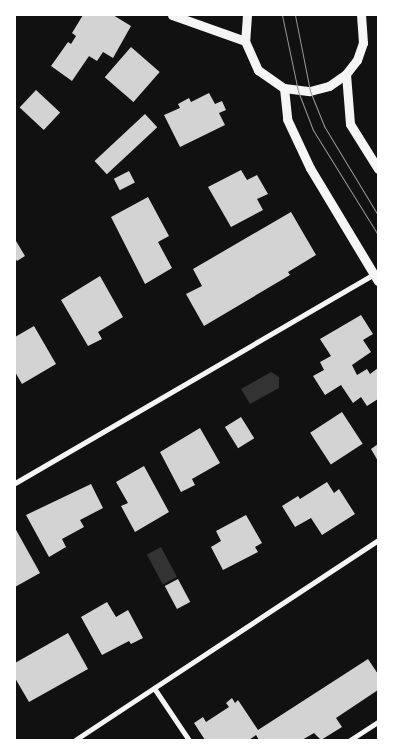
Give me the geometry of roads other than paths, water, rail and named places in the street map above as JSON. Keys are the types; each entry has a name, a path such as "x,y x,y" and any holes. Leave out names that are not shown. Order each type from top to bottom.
{"street":[{"path":"172,15 245,42"},
{"path":"247,15 245,42 258,70 284,88 310,91 329,86 346,74 356,60 362,43 361,15"},
{"path":"346,74 350,124 378,169"},
{"path":"15,483 376,277 310,168 287,119 284,88"},
{"path":"76,740 378,540"},
{"path":"154,688 189,740"},
{"path":"350,740 378,722"}],"tram line":[{"path":"282,15 298,91 313,130 378,235"},
{"path":"295,15 310,91 324,126 378,215"}]}
